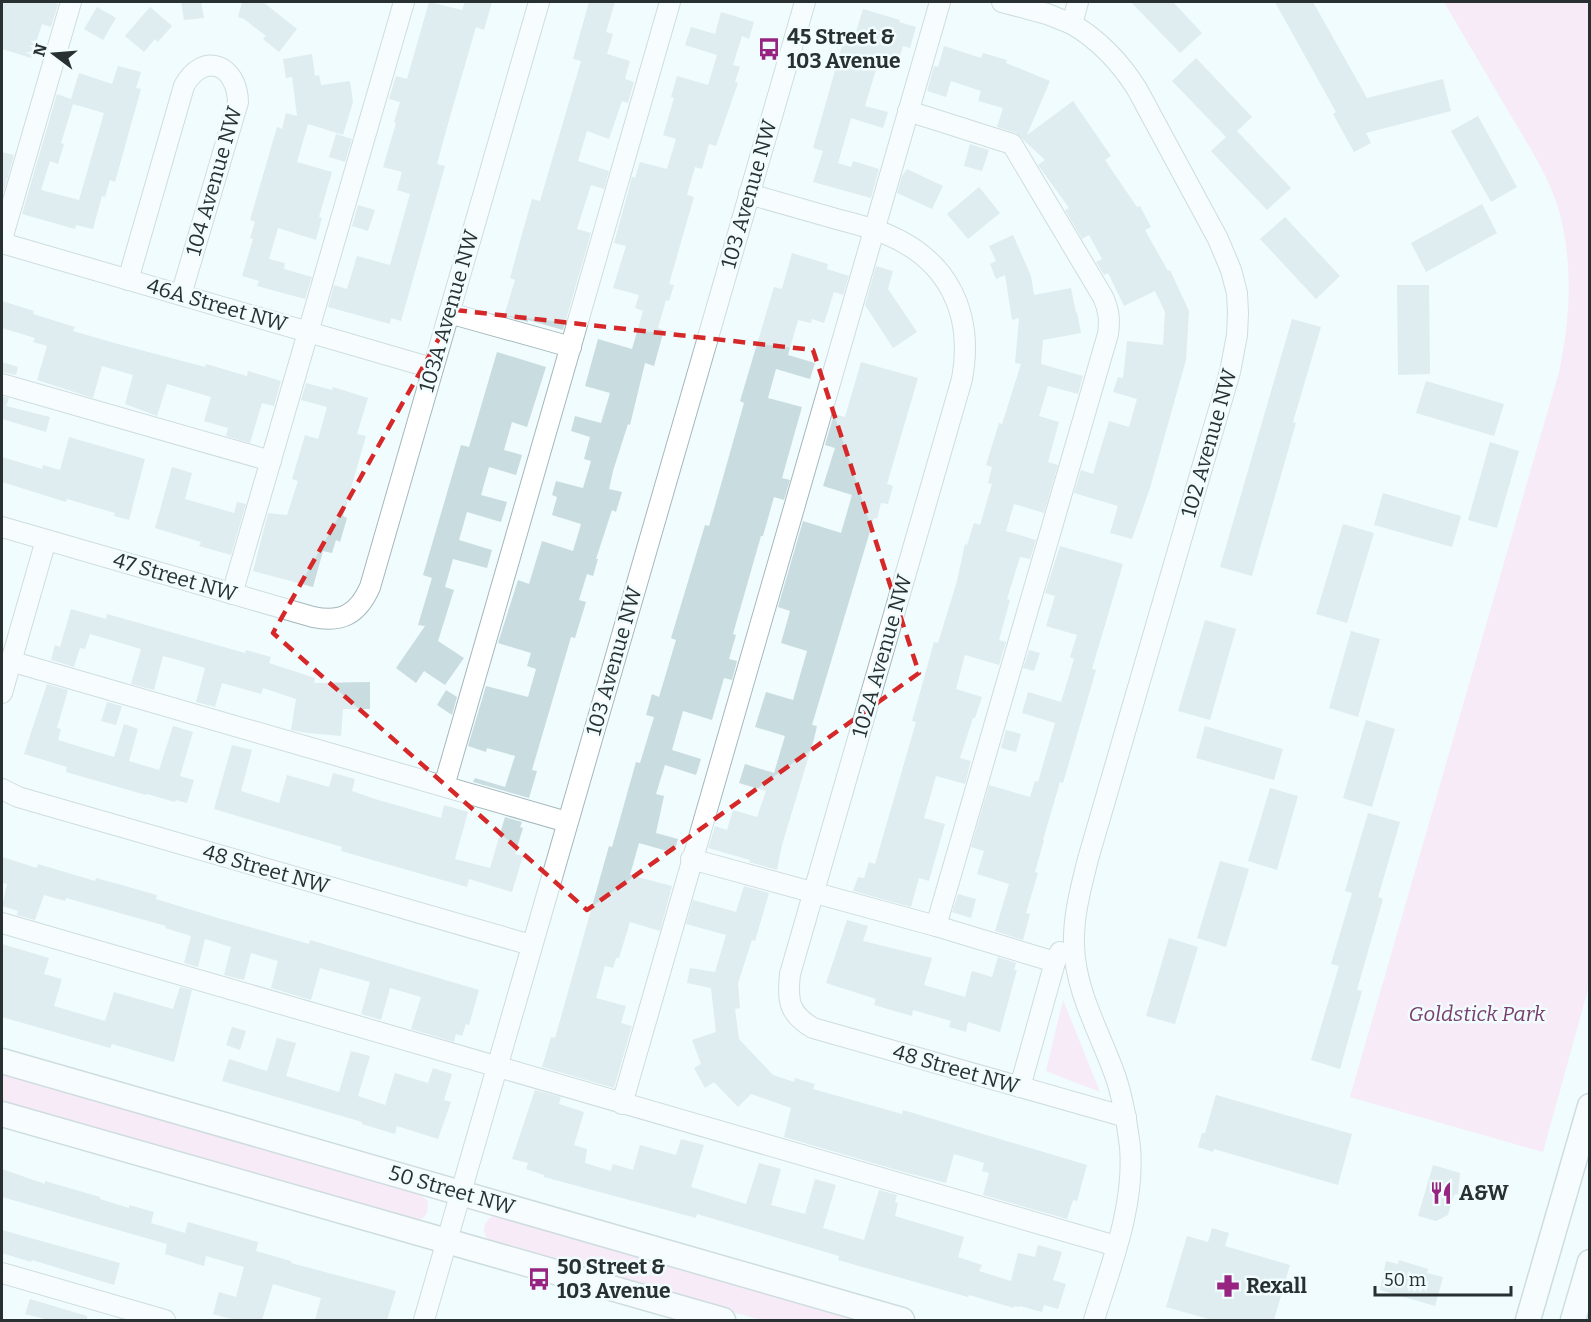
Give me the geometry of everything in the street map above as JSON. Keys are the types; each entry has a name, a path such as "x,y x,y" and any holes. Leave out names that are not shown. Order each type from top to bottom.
{"main road":[{"name":"50 Street NW","path":"2,1061 902,1320"},
{"path":"1517,1320 1531,1310 1590,1106"},
{"path":"2,1114 723,1320"},
{"path":"1573,1320 1590,1262"}],"street":[{"path":"2,238 71,2"},
{"path":"232,594 404,2"},
{"name":"103A Avenue NW","path":"350,614 358,608 370,587 539,2"},
{"path":"444,786 670,2"},
{"name":"103 Avenue NW","path":"424,1320 805,2"},
{"path":"622,1104 940,2"},
{"name":"102 Avenue NW","path":"1002,2 1047,14 1072,24 1090,36 1120,65 1137,88 1225,254 1237,293 1238,336 1230,372 1088,859 1075,923 1074,946 1080,987 1116,1078 1126,1117 1130,1149 1128,1197 1094,1320"},
{"path":"1072,24 1078,2"},
{"name":"104 Avenue NW","path":"128,280 184,86 190,75 198,68 208,66 219,68 226,71 235,82 238,102 181,295"},
{"path":"908,111 1012,144 1103,297 1110,323 936,926"},
{"name":"102A Avenue NW","path":"749,194 873,230 898,240 927,258 938,270 958,302 966,339 962,379 790,974 789,1001 792,1009"},
{"name":"46A Street NW","path":"2,243 432,368"},
{"path":"449,313 571,347"},
{"path":"2,384 271,461"},
{"name":"47 Street NW","path":"2,527 320,618 330,619 350,614"},
{"path":"2,693 46,540"},
{"path":"10,661 567,822"},
{"name":"48 Street NW","path":"2,789 18,797 531,945"},
{"path":"691,859 936,926 1055,962"},
{"path":"2,923 1116,1246"},
{"name":"102 Avenue NW","path":"1020,1087 1055,962 1075,923"},
{"name":"48 Street NW","path":"792,1009 802,1022 813,1028 1126,1117"},
{"path":"3,1279 165,1320"}],"highlighted area":[{"path":"455,310 813,350 919,673 587,910 273,633"}],"green space":[{"name":"Goldstick Park","path":"1444,2 1589,2 1590,982 1543,1152 1350,1097 1559,372 1568,314 1569,276 1565,237 1552,191 1533,153"},
{"path":"1063,1000 1100,1092 1046,1071"},
{"path":"2,1073 420,1194 428,1201 427,1213 423,1218 413,1221 2,1102"},
{"path":"492,1216 861,1320 761,1320 491,1243 486,1236 484,1226"}],"building":[{"path":"2,2 58,4 51,27 42,24 31,58 2,49"},
{"path":"181,2 201,2 204,18 184,20"},
{"path":"242,2 263,2 297,29 279,52 263,39 266,36 238,17"},
{"path":"429,2 462,10 465,2 492,2 484,30 476,27 451,113 437,164 445,166 401,321 391,318 390,324 328,307 334,285 347,289 357,256 390,265 410,194 397,190 402,172 383,167 400,102 389,99 396,76 407,79"},
{"path":"589,2 615,2 606,32 613,34 607,54 630,61 625,79 634,82 628,103 622,101 609,139 587,131 578,161 609,171 604,189 591,185 577,229 591,233 563,330 504,316 515,280 510,278 532,199 540,201 581,61 573,59"},
{"path":"1131,2 1173,2 1202,33 1180,53"},
{"path":"1275,2 1313,2 1367,98 1443,79 1451,111 1366,133 1371,143 1354,152 1333,114 1336,112"},
{"path":"97,7 116,18 103,40 84,29"},
{"path":"150,7 172,26 158,42 155,39 144,52 125,36"},
{"path":"863,9 916,27 910,48 903,46 896,69 878,63 865,106 888,112 883,128 851,118 838,163 851,167 853,161 879,169 871,198 813,182 823,151 813,148 844,39 853,42"},
{"path":"721,12 754,22 749,39 742,36 733,65 740,67 735,82 738,83 716,146 709,144 702,169 695,167 687,195 694,197 669,284 674,285 669,301 666,300 658,328 664,330 654,366 645,363 630,425 628,424 613,471 609,489 622,492 616,512 612,510 596,559 598,559 593,576 587,574 579,600 586,602 575,638 571,637 532,770 537,771 529,798 473,782 475,778 505,787 515,756 487,748 486,752 468,746 486,686 528,697 536,669 527,666 531,653 498,643 518,580 529,584 542,541 573,551 581,524 552,515 557,497 552,495 556,481 583,488 591,461 584,459 590,437 571,431 575,416 601,423 610,393 585,386 598,339 632,349 643,311 635,308 639,295 613,288 626,246 614,243 632,177 635,178 640,162 667,169 676,139 663,135 674,98 671,97 677,76 708,85 717,55 685,45 691,27 715,34"},
{"path":"944,46 981,58 983,53 1007,60 1006,63 1050,81 1027,135 1073,101 1111,156 1105,160 1137,207 1140,206 1151,227 1145,230 1168,271 1170,270 1189,311 1186,360 1150,488 1132,539 1110,533 1118,506 1074,493 1081,470 1093,474 1109,421 1129,427 1137,399 1113,392 1118,377 1123,378 1127,341 1163,345 1165,312 1155,291 1124,306 1108,273 1104,275 1096,262 1102,259 1089,235 1082,239 1065,210 1069,208 1038,165 1045,160 1016,133 997,127 1003,108 978,101 981,91 951,81 946,97 927,91 934,66 938,67"},
{"path":"312,54 315,76 319,75 321,85 350,81 353,102 343,135 308,124 297,162 332,172 319,217 322,218 316,240 278,228 269,259 285,263 284,269 312,277 305,299 257,286 259,281 242,276 253,239 250,238 255,222 250,220 277,127 282,129 286,113 297,116 292,77 286,78 283,59"},
{"path":"1196,58 1252,117 1237,131 1291,188 1267,210 1211,151 1226,137 1172,81"},
{"path":"118,66 141,72 136,88 141,89 115,182 110,180 105,197 102,196 93,229 76,225 75,229 22,214 57,94 71,99 79,73 112,84","holes":["73,104 104,113 79,200 41,190 50,161 58,164 64,144 61,143"]},
{"path":"1478,116 1517,187 1491,202 1451,131"},
{"path":"336,134 352,139 345,162 329,157"},
{"path":"970,144 989,150 982,171 964,166"},
{"path":"2,152 14,155 2,198"},
{"path":"907,169 943,186 932,209 897,193 902,176"},
{"path":"979,187 1000,213 968,239 947,214"},
{"path":"1482,204 1497,233 1426,272 1411,243"},
{"path":"358,205 375,210 368,231 352,226"},
{"path":"1285,217 1340,276 1316,299 1260,239"},
{"path":"1013,235 1031,276 1034,295 1071,288 1077,312 1081,333 1043,340 1041,364 1083,376 1078,394 1048,386 1039,416 1059,422 1048,462 1058,465 1044,513 1014,504 1006,531 1036,540 1030,559 1020,557 1007,599 1010,600 999,640 1006,642 999,665 965,655 956,689 982,697 960,758 971,761 965,784 936,776 924,818 945,824 929,881 919,878 911,907 853,891 858,877 864,878 869,862 875,864 916,722 912,721 934,642 938,643 957,581 965,544 967,545 974,523 980,525 992,484 988,483 992,467 986,465 1021,364 1015,363 1019,318 1012,320 1005,275 996,279 990,264 996,261 989,246"},
{"path":"792,253 828,264 827,269 849,276 843,295 834,292 824,323 812,319 811,323 798,320 788,355 815,363 810,379 776,369 768,398 802,407 782,478 790,480 784,500 774,497 763,536 761,536 733,634 736,635 729,659 737,661 732,680 724,678 712,720 683,711 672,750 701,759 696,775 665,765 656,794 664,796 656,833 678,839 674,853 639,843 630,875 672,886 660,931 630,922 619,958 616,958 613,968 605,966 596,998 626,1006 621,1023 632,1026 614,1088 542,1067 551,1037 555,1038 609,846 612,847 636,762 640,763 654,717 646,715 652,694 659,697 676,640 671,638 705,525 709,526 744,403 740,401 774,287 782,289"},
{"path":"876,266 893,271 888,289 917,332 893,348 865,305"},
{"path":"1397,285 1429,285 1430,374 1398,375"},
{"path":"2,301 34,311 33,314 75,327 73,331 118,344 205,367 206,364 247,376 248,371 281,381 274,406 262,403 250,443 226,436 228,428 204,421 211,397 167,384 157,416 125,404 133,375 102,366 93,398 37,380 47,346 33,342 35,338 2,328"},
{"path":"1292,319 1321,327 1252,576 1220,567"},
{"path":"497,352 546,367 527,427 512,422 504,450 522,455 516,475 489,467 481,495 507,502 501,522 467,512 459,540 492,550 487,568 453,559 445,587 454,590 438,641 464,658 445,685 424,671 416,683 396,668 425,626 418,625 432,578 423,575 461,445 469,447"},
{"path":"2,362 18,367 16,375 2,372"},
{"path":"861,362 918,378 887,484 893,486 888,504 881,503 877,519 874,518 812,725 817,726 814,739 782,845 777,870 708,848 715,826 727,830 733,810 757,817 766,791 739,783 745,764 774,773 785,736 755,727 766,692 793,700 807,651 781,643 790,611 778,607 803,521 841,533 852,495 823,486 835,448 825,445 834,414 845,417"},
{"path":"1426,381 1504,404 1494,436 1416,413"},
{"path":"306,383 332,390 333,387 368,398 357,434 366,436 343,516 347,518 340,542 336,540 332,553 323,551 313,587 253,571 268,513 287,515 298,481 292,479 305,435 318,439 327,407 301,400"},
{"path":"2,396 9,398 6,406 50,417 46,432 2,419"},
{"path":"69,437 145,459 129,520 114,516 115,513 67,499 66,502 2,482 2,457 42,469 43,465 60,470"},
{"path":"1490,442 1519,451 1497,528 1468,520"},
{"path":"172,467 192,473 185,499 234,513 237,502 246,504 231,555 199,546 201,542 155,528"},
{"path":"1383,493 1461,516 1452,547 1374,525"},
{"path":"1343,524 1374,533 1347,623 1316,614"},
{"path":"1060,546 1123,564 1092,669 1096,670 1063,783 1060,782 1043,840 1035,872 1038,873 1026,913 1030,914 1023,940 995,931 1009,884 977,874 984,851 971,847 989,785 1030,797 1035,781 1038,782 1055,723 1022,713 1028,692 1061,702 1074,659 1070,657 1077,635 1046,626 1055,596 1045,593"},
{"path":"71,609 106,619 107,614 245,653 246,650 271,657 269,663 315,678 314,683 370,682 370,709 343,709 341,736 308,733 291,730 296,699 263,688 261,694 222,683 215,707 196,702 205,668 178,660 163,656 154,690 131,684 141,649 90,634 85,649 80,648 74,667 51,660 55,645 60,647"},
{"path":"1205,620 1236,629 1210,720 1178,711"},
{"path":"1351,631 1380,639 1358,717 1329,708"},
{"path":"1029,650 1040,653 1034,671 1023,668"},
{"path":"47,684 68,690 57,728 61,729 58,740 114,757 124,724 138,729 129,761 159,770 173,726 193,732 180,776 194,780 187,803 146,795 66,772 67,767 24,754"},
{"path":"446,690 457,697 452,715 437,705"},
{"path":"107,702 122,706 116,725 101,721"},
{"path":"1366,720 1395,729 1372,807 1343,798"},
{"path":"1205,726 1283,749 1274,780 1196,758"},
{"path":"1006,730 1021,734 1016,752 1001,748"},
{"path":"232,745 252,750 241,791 279,803 287,775 329,787 333,773 355,779 352,791 375,799 441,818 444,805 468,812 455,859 490,868 505,817 522,822 520,827 523,828 515,854 523,856 512,892 469,879 467,887 341,851 342,847 214,809"},
{"path":"1270,788 1298,796 1277,870 1248,861"},
{"path":"1368,813 1400,822 1378,897 1383,899 1357,990 1362,991 1340,1069 1311,1060 1339,966 1331,964 1352,893 1345,891"},
{"path":"2,857 37,868 38,864 95,881 96,878 125,886 157,895 156,899 218,918 309,944 310,940 479,990 469,1025 466,1024 462,1036 456,1034 454,1042 411,1029 421,997 390,988 381,1020 361,1014 370,982 320,968 311,1000 271,988 278,961 251,953 244,980 224,975 231,947 205,939 198,967 184,963 191,936 165,928 166,926 66,898 65,901 44,895 35,920 17,915 18,911 2,906 7,884 2,883"},
{"path":"1220,861 1249,869 1226,947 1197,938"},
{"path":"744,886 769,893 755,941 752,940 738,983 740,1008 735,1009 739,1039 773,1075 794,1082 795,1078 815,1084 813,1089 902,1114 903,1110 1087,1165 1077,1201 1073,1200 1067,1219 983,1195 989,1173 982,1171 984,1163 954,1154 946,1183 904,1172 784,1137 791,1108 751,1094 738,1107 714,1082 705,1088 694,1068 701,1064 692,1040 716,1032 711,988 687,983 690,968 715,972 726,935 686,924 693,900 736,912"},
{"path":"958,894 976,899 971,918 952,912"},
{"path":"847,920 868,926 863,941 932,958 924,985 965,997 972,971 992,977 998,957 1016,963 1014,970 1017,970 1000,1032 968,1022 966,1032 949,1027 951,1021 913,1010 912,1016 874,1005 876,999 826,983"},
{"path":"1169,938 1198,947 1175,1024 1146,1016"},
{"path":"2,944 49,958 44,974 62,979 54,1006 105,1021 114,992 173,1009 180,987 192,990 174,1062 112,1044 110,1048 2,1017"},
{"path":"232,1027 246,1031 240,1050 226,1045"},
{"path":"277,1038 296,1043 286,1076 339,1092 351,1051 370,1056 358,1096 385,1105 395,1073 428,1083 433,1068 452,1074 444,1100 451,1102 438,1139 397,1126 395,1134 362,1124 362,1122 222,1081 229,1059 267,1071"},
{"path":"535,1090 561,1097 559,1104 584,1112 574,1145 587,1149 585,1163 611,1171 613,1164 633,1170 640,1145 676,1155 681,1139 704,1145 691,1187 746,1204 759,1163 781,1169 771,1205 805,1214 815,1179 836,1185 823,1228 864,1240 879,1190 897,1195 895,1216 964,1237 958,1257 982,1265 979,1271 1011,1281 1018,1253 1035,1257 1038,1245 1062,1252 1053,1280 1066,1284 1058,1309 1044,1305 1042,1312 1020,1306 1014,1306 1014,1308 969,1295 968,1297 838,1260 839,1256 697,1214 696,1218 544,1177 544,1175 526,1169 528,1163 512,1159"},
{"path":"1216,1095 1352,1134 1338,1185 1214,1149 1213,1152 1198,1147 1202,1133 1205,1133"},
{"name":"A&W","path":"1433,1165 1460,1173 1458,1194 1454,1195 1448,1215 1436,1221 1418,1216"},
{"path":"2,1169 45,1184 45,1181 100,1197 100,1199 129,1208 129,1205 154,1212 151,1223 185,1233 188,1222 258,1242 256,1251 291,1261 291,1263 396,1291 387,1320 315,1320 321,1298 273,1284 262,1320 235,1320 213,1314 219,1292 236,1297 244,1267 206,1256 204,1266 165,1254 167,1244 2,1197"},
{"name":"Rexall","path":"1212,1228 1229,1233 1225,1246 1290,1265 1274,1320 1212,1320 1166,1307 1187,1236 1208,1242"},
{"path":"2,1230 120,1263 114,1285 2,1253"},
{"path":"1399,1260 1428,1269 1427,1273 1443,1277 1435,1306 1380,1290 1386,1261 1398,1264"},
{"path":"30,1299 87,1316 87,1320 49,1320 25,1314"}],"place":[{"name":"45 Street & 103 Avenue","path":"769,49"},
{"name":"A&W","path":"1441,1193"},
{"name":"50 Street & 103 Avenue","path":"539,1279"},
{"name":"Rexall","path":"1228,1286"}]}
